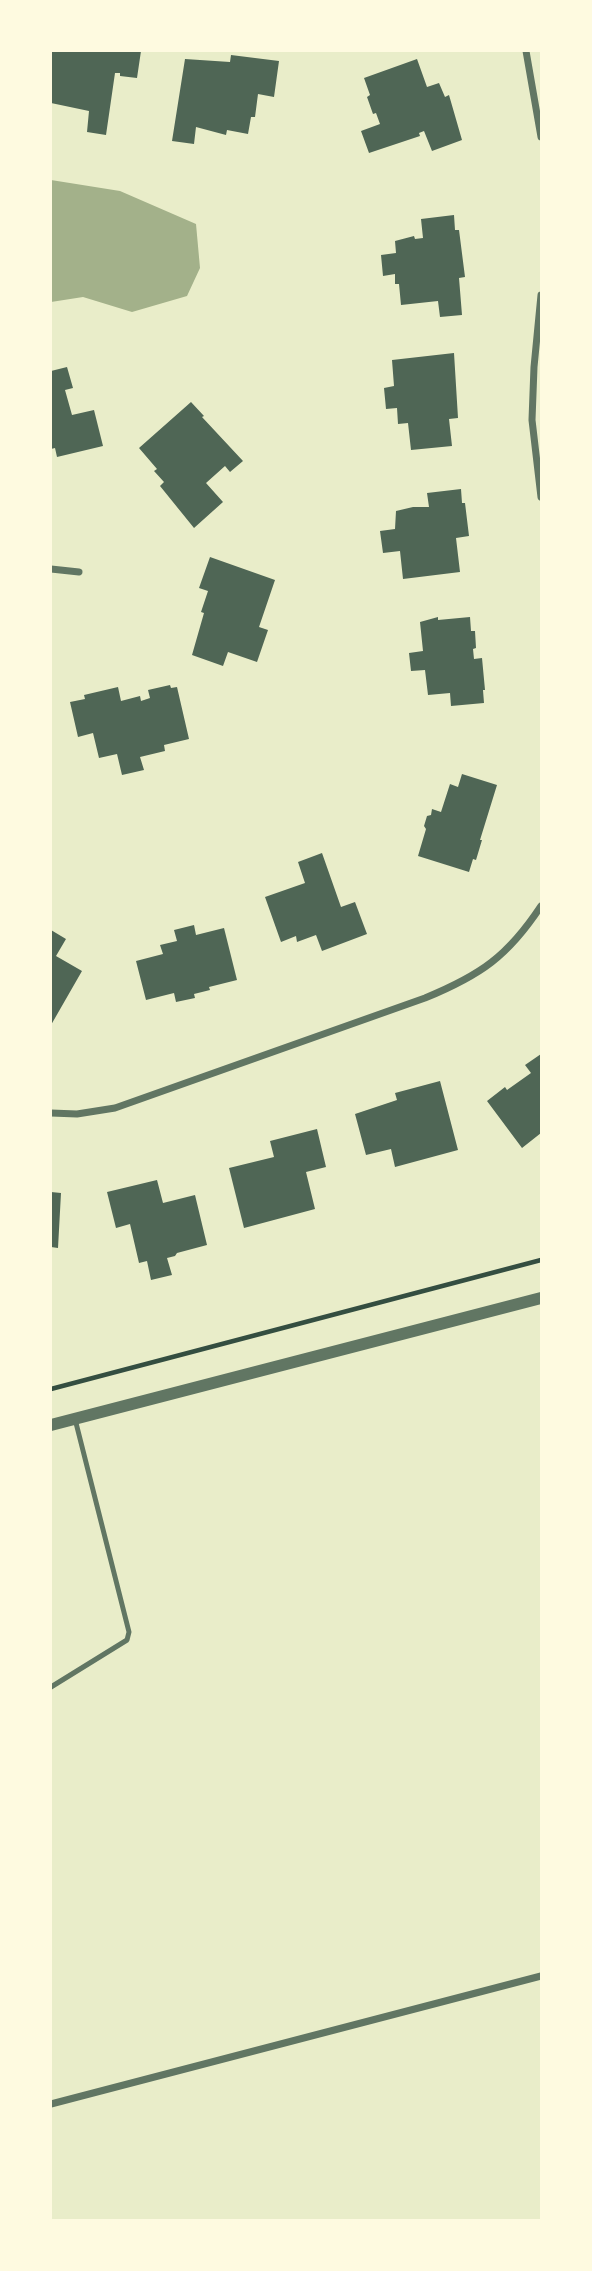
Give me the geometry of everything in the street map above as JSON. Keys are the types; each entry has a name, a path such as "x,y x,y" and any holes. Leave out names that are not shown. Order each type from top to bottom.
{"street":[{"path":"526,51 541,137"},
{"path":"541,295 532,420 541,497"},
{"path":"51,569 79,572"},
{"path":"51,1113 76,1114 115,1108 451,988 496,960 521,936 541,905"},
{"path":"51,1425 541,1298"},
{"path":"51,2104 541,1976"}],"lane":[{"path":"51,1687 127,1640 129,1632 75,1419"}],"path":[{"path":"51,1389 541,1260"}],"shaded area":[{"path":"51,180 120,191 196,224 200,268 187,296 132,312 83,297 51,302"}],"building":[{"path":"51,51 141,51 137,78 115,73 106,135 87,132 89,111 51,103"},
{"path":"231,55 279,61 274,97 258,94 255,117 251,117 248,134 227,130 226,135 196,127 194,144 172,141 185,59 230,62"},
{"path":"417,59 427,87 439,83 445,97 449,95 462,140 432,151 424,131 419,133 420,136 369,153 361,131 380,124 367,97 370,95 364,78"},
{"path":"454,215 455,230 459,230 465,277 459,278 462,315 440,317 438,301 401,305 395,274 383,276 381,255 396,253 395,241 414,236 415,239 423,238 421,219"},
{"path":"454,353 458,418 449,419 452,446 411,450 408,423 398,424 397,408 386,409 384,388 394,386 392,360"},
{"path":"67,367 73,388 65,390 72,415 94,410 103,446 57,457 55,448 51,449 51,371"},
{"path":"191,402 243,461 230,472 225,466 206,483 223,502 194,528 160,486 164,482 154,471 157,469 139,448"},
{"path":"461,489 469,536 456,538 460,572 403,579 400,551 383,553 380,531 395,529 396,511 429,507 427,493"},
{"path":"210,557 275,580 259,627 268,630 257,662 228,652 223,666 192,655 208,591 199,588"},
{"path":"438,617 438,620 470,617 471,631 475,631 474,659 482,658 484,703 451,706 450,693 428,695 425,670 411,671 409,653 423,651 420,622"},
{"path":"170,685 171,688 177,687 189,739 164,745 165,751 140,757 144,770 122,775 117,754 99,758 93,733 78,737 70,702 85,699 84,695 118,687 121,701 140,696 141,701 150,698 148,690"},
{"path":"462,774 497,785 476,860 473,859 469,872 418,856 427,816 431,815 432,809 441,812 450,784 458,787"},
{"path":"322,853 341,907 355,902 367,934 322,951 316,935 297,942 296,936 281,942 265,897 305,883 298,862"},
{"path":"194,925 196,935 224,928 237,980 209,987 210,990 194,994 195,998 176,1002 174,993 146,1000 136,961 163,954 160,945 177,941 174,930"},
{"path":"51,930 66,939 56,956 82,971 51,1025"},
{"path":"541,1054 541,1133 522,1148 487,1101 505,1087 507,1090 531,1073 525,1065"},
{"path":"440,1081 458,1150 395,1167 391,1149 366,1155 355,1114 397,1100 395,1093"},
{"path":"317,1129 326,1167 306,1172 315,1209 244,1228 229,1168 274,1157 270,1141"},
{"path":"157,1180 163,1203 195,1195 207,1245 167,1258 172,1275 151,1280 147,1261 139,1263 130,1224 116,1228 107,1192"},
{"path":"51,1192 61,1193 58,1248 51,1247"}]}
